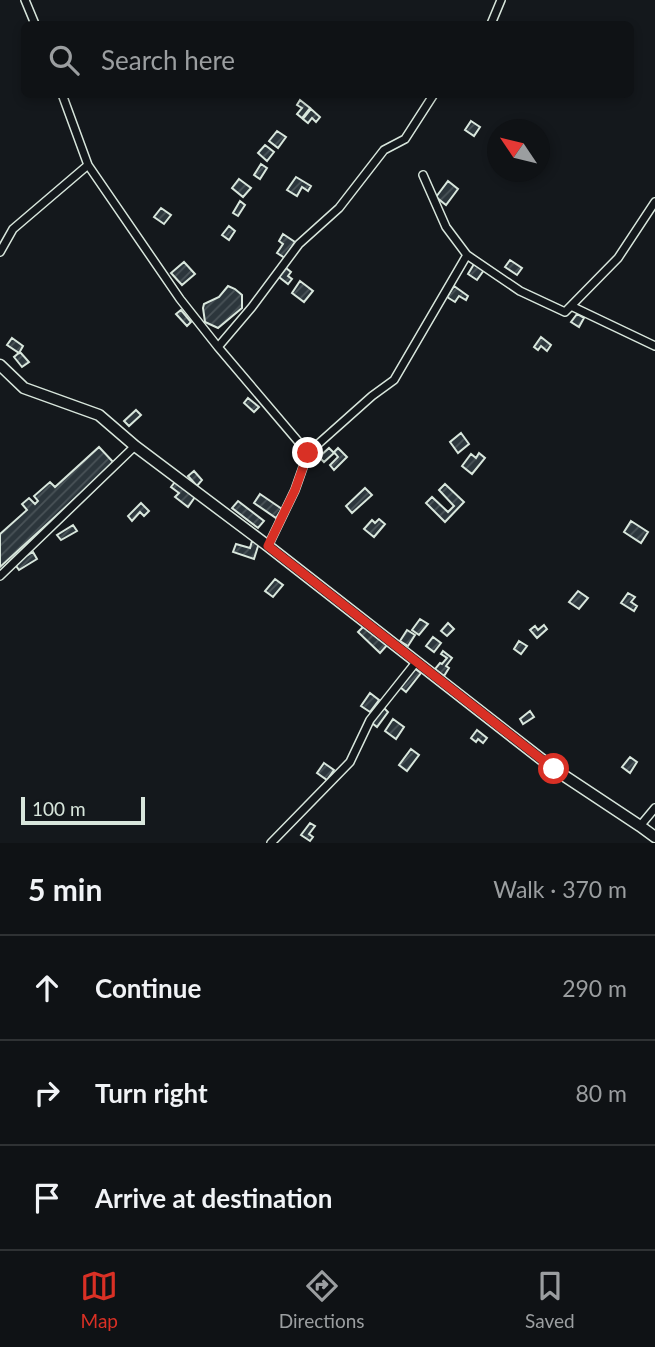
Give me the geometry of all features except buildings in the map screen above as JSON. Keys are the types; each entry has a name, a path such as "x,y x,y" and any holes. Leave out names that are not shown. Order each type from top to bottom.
{"street":[{"path":"26,0 34,21"},
{"path":"492,21 501,0"},
{"path":"64,98 89,165 180,299 308,453"},
{"path":"218,347 299,244 339,208 384,150 405,139 431,98"},
{"path":"0,252 13,229 89,165"},
{"path":"423,175 446,227 467,255 520,291 565,312 618,258 655,202"},
{"path":"268,546 295,490 308,453 394,380 467,255"},
{"path":"571,306 655,346"},
{"path":"0,365 24,388 99,415 135,446 554,769 655,837"},
{"path":"0,576 135,446"},
{"path":"271,843 350,762 370,720 417,661"},
{"path":"640,825 655,808"}],"route":[{"path":"308,453 295,490 268,546 554,769"}]}
